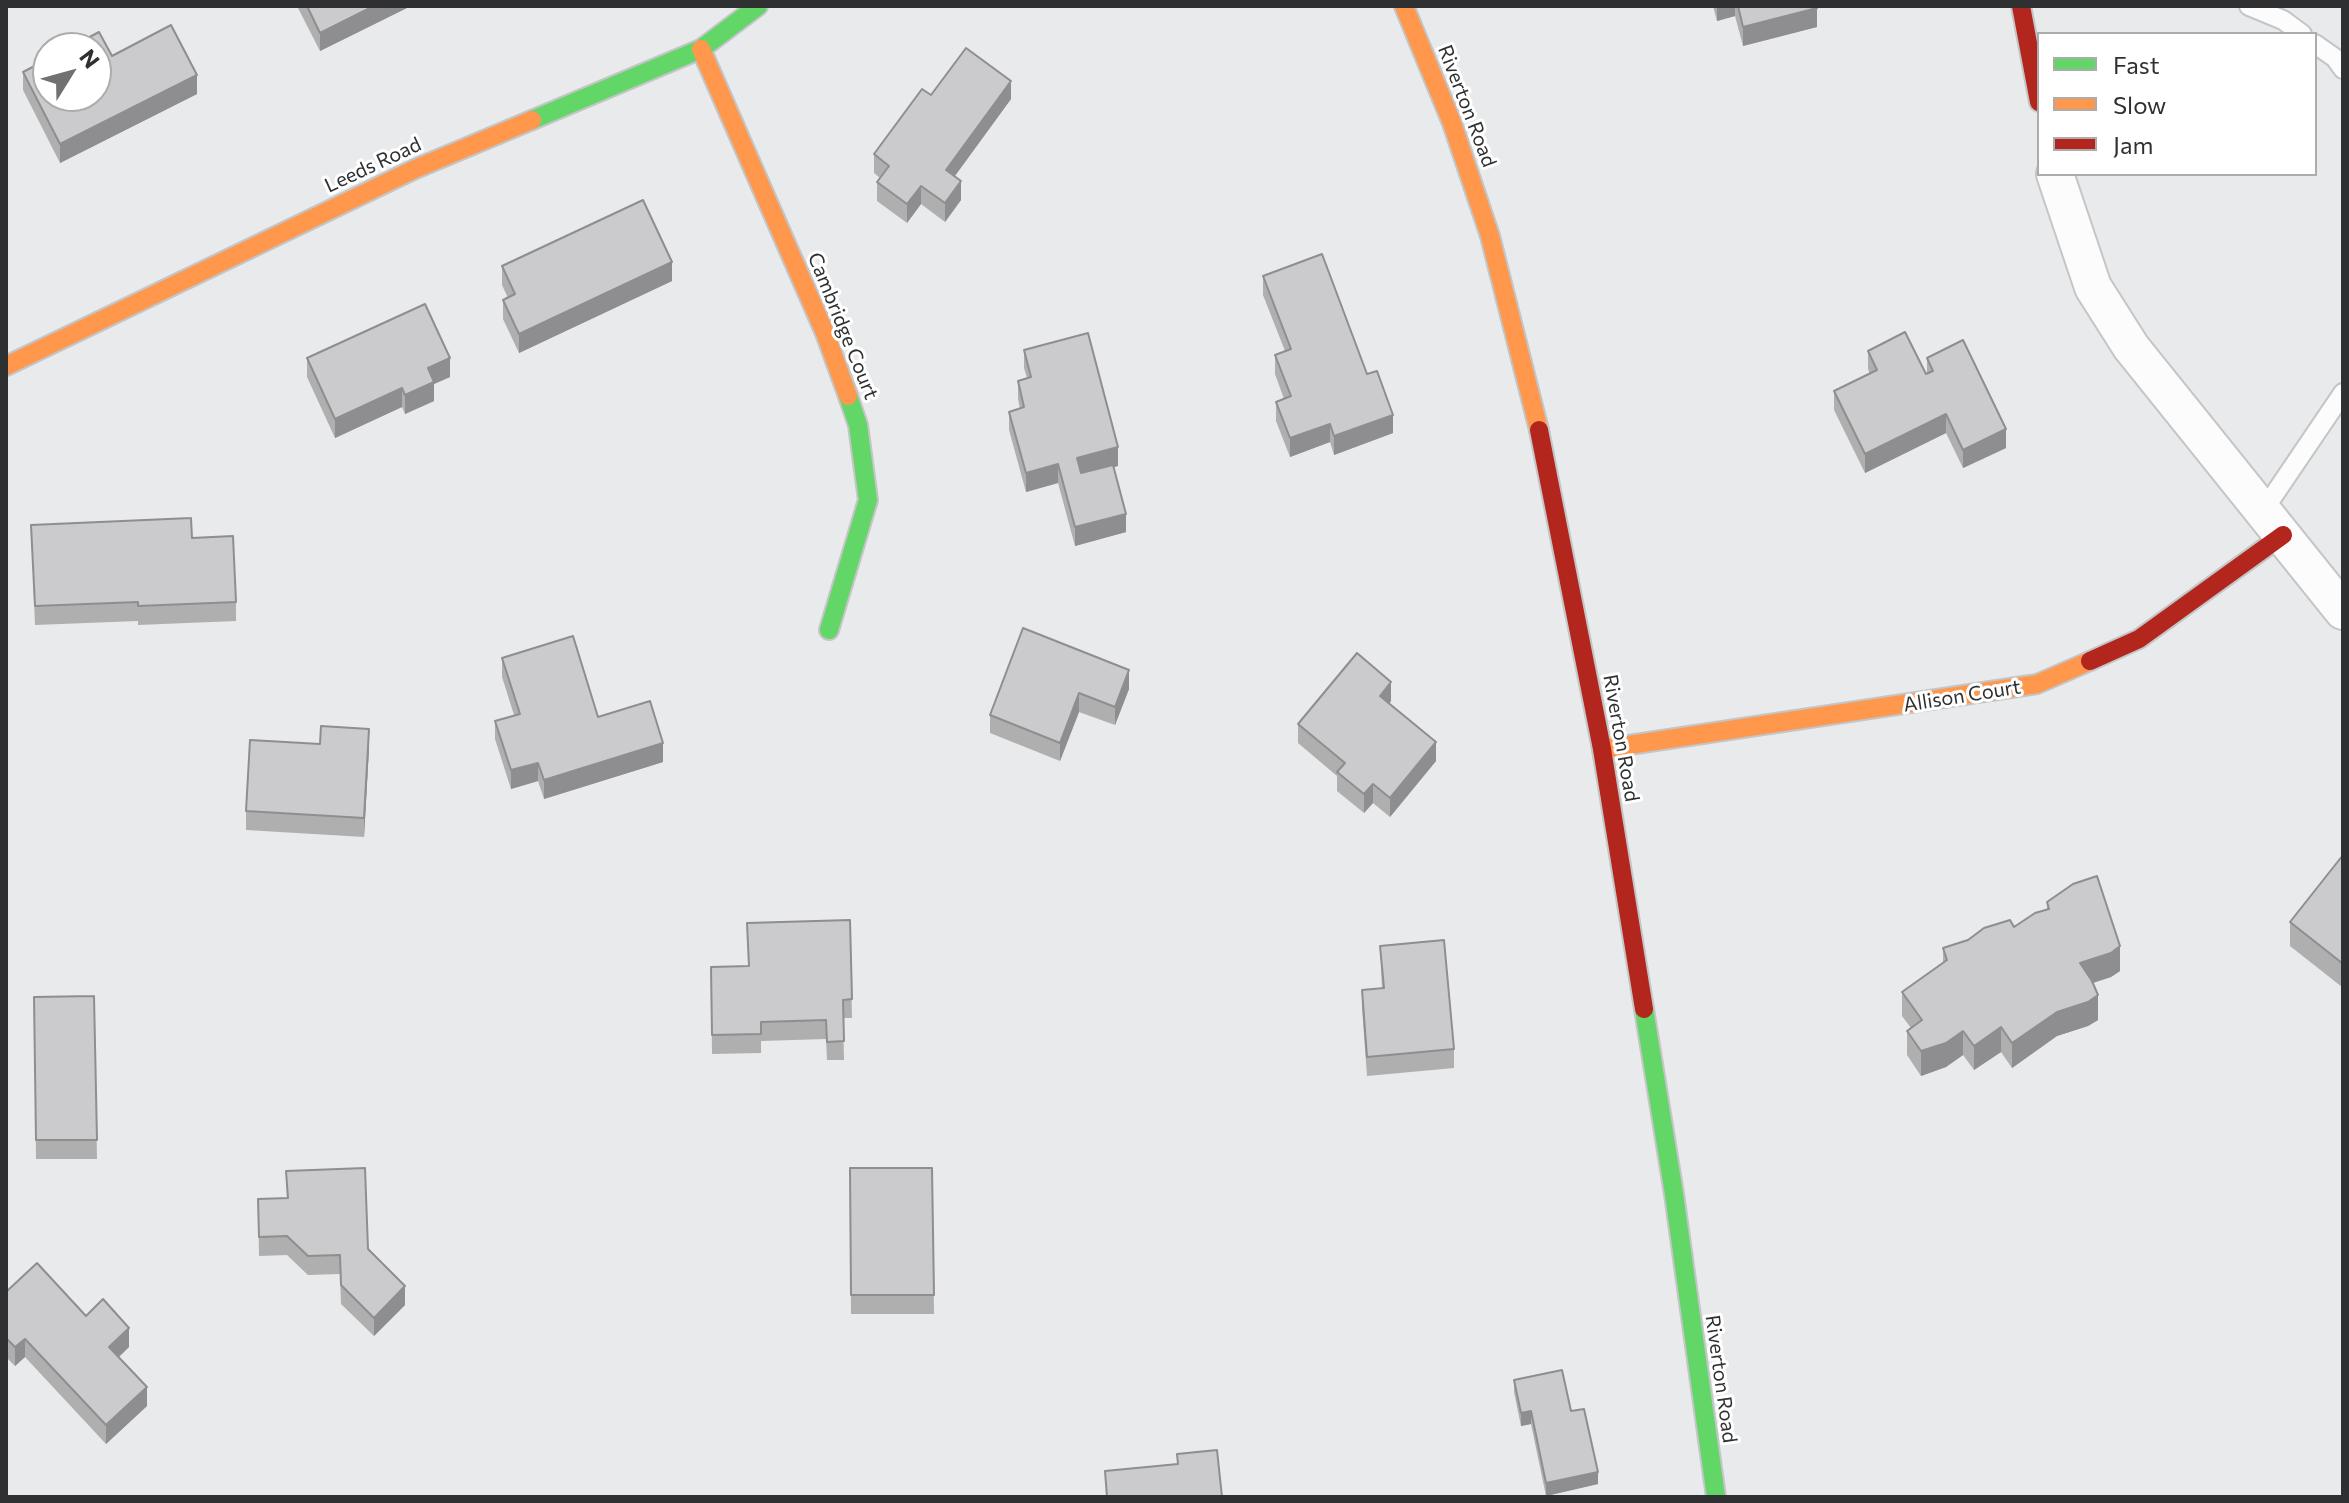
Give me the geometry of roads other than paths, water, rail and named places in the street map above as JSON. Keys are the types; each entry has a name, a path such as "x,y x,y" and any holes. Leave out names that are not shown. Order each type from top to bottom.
{"street":[{"name":"Leeds Road","path":"6,366 415,169 701,49 758,6"},
{"name":"Riverton Road","path":"1404,6 1452,123 1490,236 1538,422 1602,749 1674,1194 1716,1497"},
{"path":"2021,6 2037,91"},
{"name":"Cambridge Court","path":"701,49 825,333 858,425 868,500 829,630"},
{"path":"2056,176 2093,287 2131,347 2343,611"},
{"name":"Allison Court","path":"1602,749 2037,684 2139,639 2273,523"}],"lane":[{"path":"2249,6 2283,20 2299,32"},
{"path":"2317,45 2335,58 2343,69"},
{"path":"2273,523 2343,393"}]}
